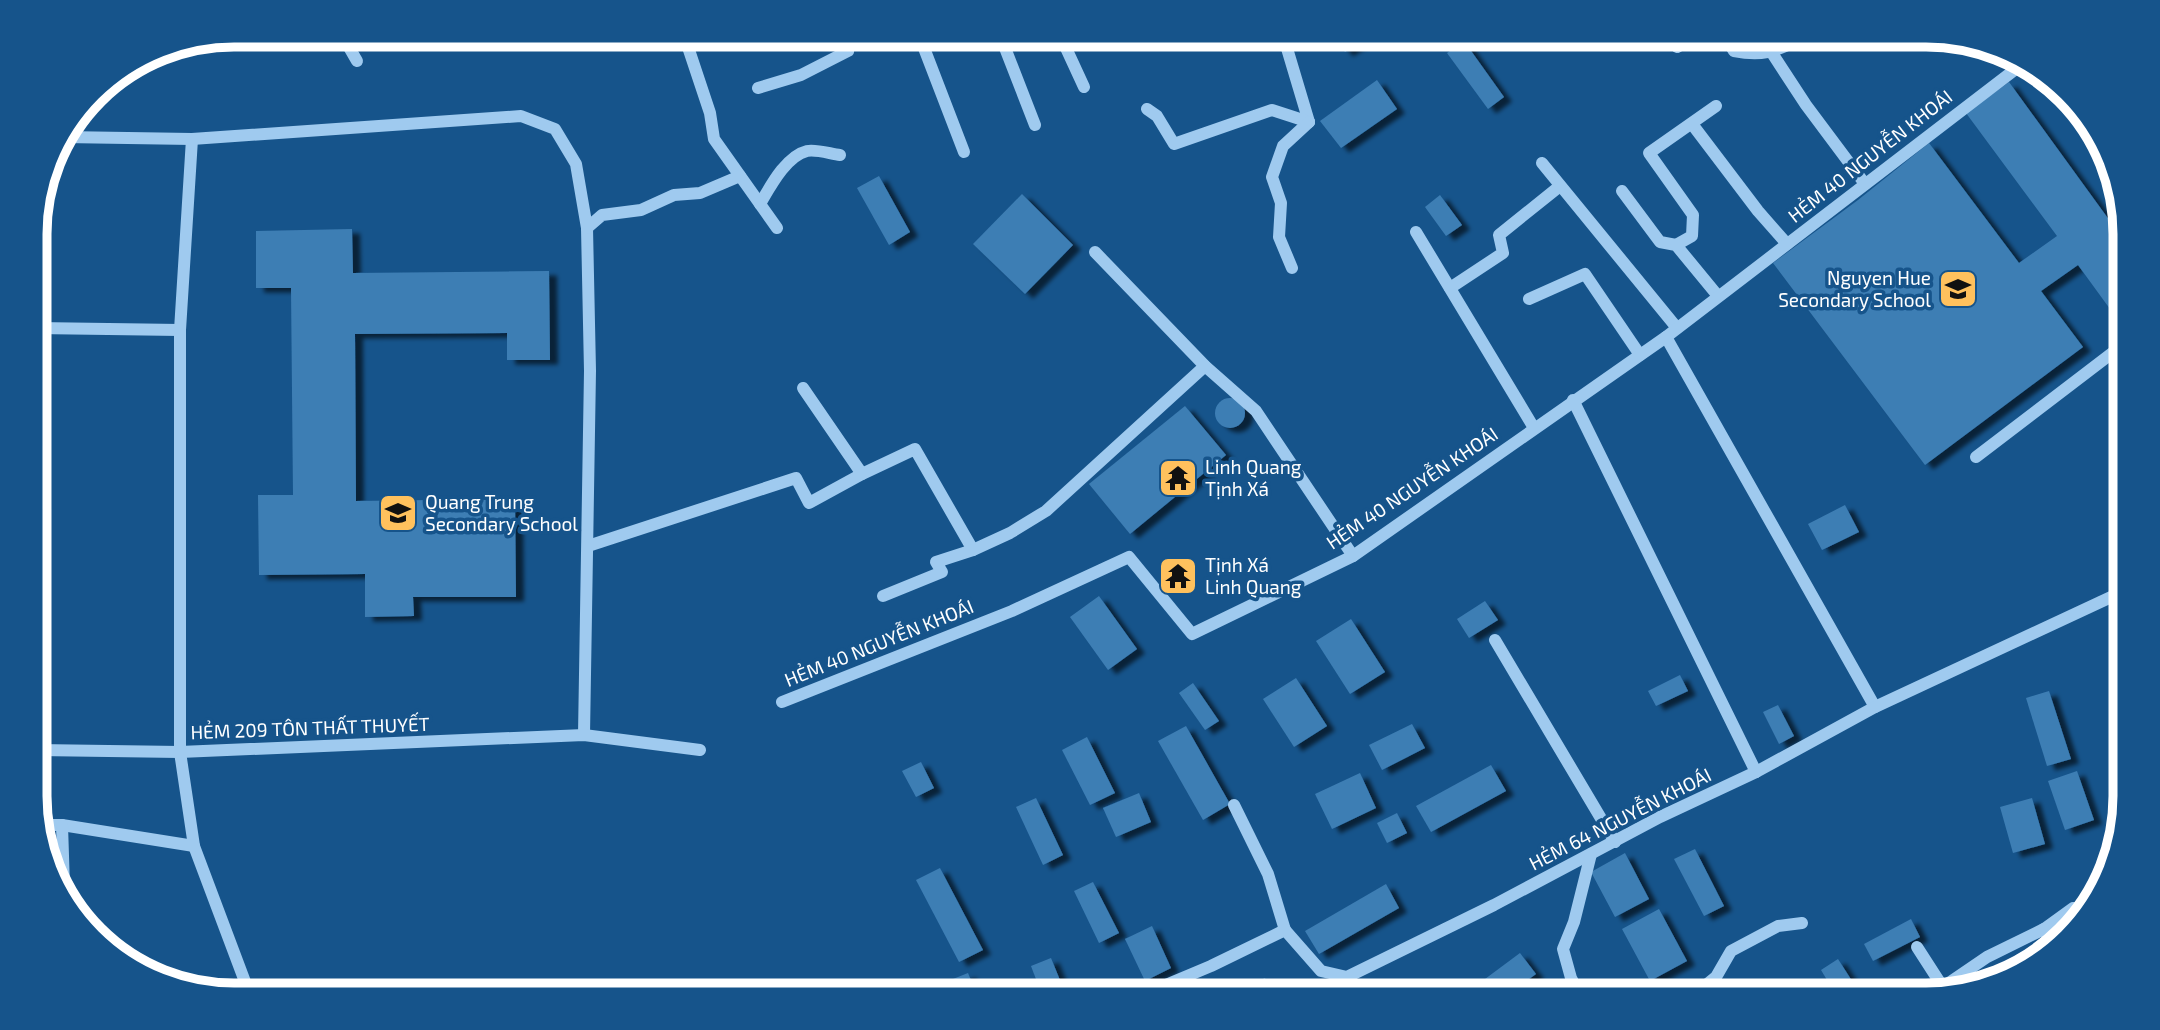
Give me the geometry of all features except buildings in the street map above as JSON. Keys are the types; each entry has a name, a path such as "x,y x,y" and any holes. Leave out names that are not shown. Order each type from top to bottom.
{"street":[{"path":"349,47 357,61"},
{"path":"688,47 710,113 714,139 776,228"},
{"path":"758,88 801,75 848,51 847,47"},
{"path":"924,47 964,152"},
{"path":"1005,47 1035,125"},
{"path":"1066,47 1084,87"},
{"path":"1287,47 1309,122"},
{"path":"1732,47 1734,51 1753,55 1772,53 1785,47"},
{"path":"1772,53 1806,105 1865,184"},
{"name":"HẺM 40 NGUYỄN KHOÁI","path":"782,702 1012,611 1129,557 1192,635 1353,556 1665,337 2015,70"},
{"path":"1622,191 1660,242 1676,245 1692,236 1693,215 1649,153 1716,106"},
{"path":"1147,108 1157,116 1174,144 1272,110 1309,122"},
{"path":"74,137 192,139 521,116 555,129 576,164 587,228 590,371 584,736"},
{"path":"1292,268 1279,237 1281,203 1272,177 1283,146 1309,122"},
{"path":"1692,124 1758,211 1787,244"},
{"path":"192,139 180,330 180,752 194,846 245,983"},
{"path":"760,204 789,162 807,151 840,155"},
{"path":"1542,163 1676,328"},
{"path":"587,228 602,215 642,209 674,195 700,192 740,176"},
{"path":"1450,288 1503,253 1499,235 1560,186"},
{"path":"1416,232 1534,428"},
{"path":"1676,245 1717,296"},
{"path":"1095,251 1205,366 1256,411 1353,556"},
{"path":"1529,299 1585,274 1640,355"},
{"path":"48,328 180,330"},
{"path":"1665,337 1875,707"},
{"path":"1976,457 2113,352"},
{"path":"883,596 942,572 936,562 973,550 1010,533 1046,511 1205,366"},
{"path":"803,388 862,474"},
{"path":"1573,400 1756,772"},
{"path":"588,546 796,478 810,503 915,449 973,550"},
{"name":"HẺM 64 NGUYỄN KHOÁI","path":"1284,930 1321,971 1348,977 1482,911 1660,817 1756,772 1875,707 2113,596"},
{"path":"1495,640 1615,842"},
{"name":"HẺM 209 TÔN THẤT THUYẾT","path":"47,750 180,752 584,736 700,750"},
{"path":"1172,982 1284,930 1268,874 1234,805"},
{"path":"50,825 194,846"},
{"path":"62,825 64,872"},
{"path":"1574,982 1563,949 1574,922 1591,854"},
{"path":"1958,979 1986,957 2044,929 2073,908"},
{"path":"1710,982 1716,977 1731,951 1777,926 1802,923"},
{"path":"2044,929 2048,937"},
{"path":"1917,947 1940,982"}],"place":[{"name":"Nguyen Hue Secondary School","path":"1958,289"},
{"name":"Linh Quang Tịnh Xá","path":"1178,478"},
{"name":"Quang Trung Secondary School","path":"398,513"},
{"name":"Tịnh Xá Linh Quang","path":"1178,576"}]}
